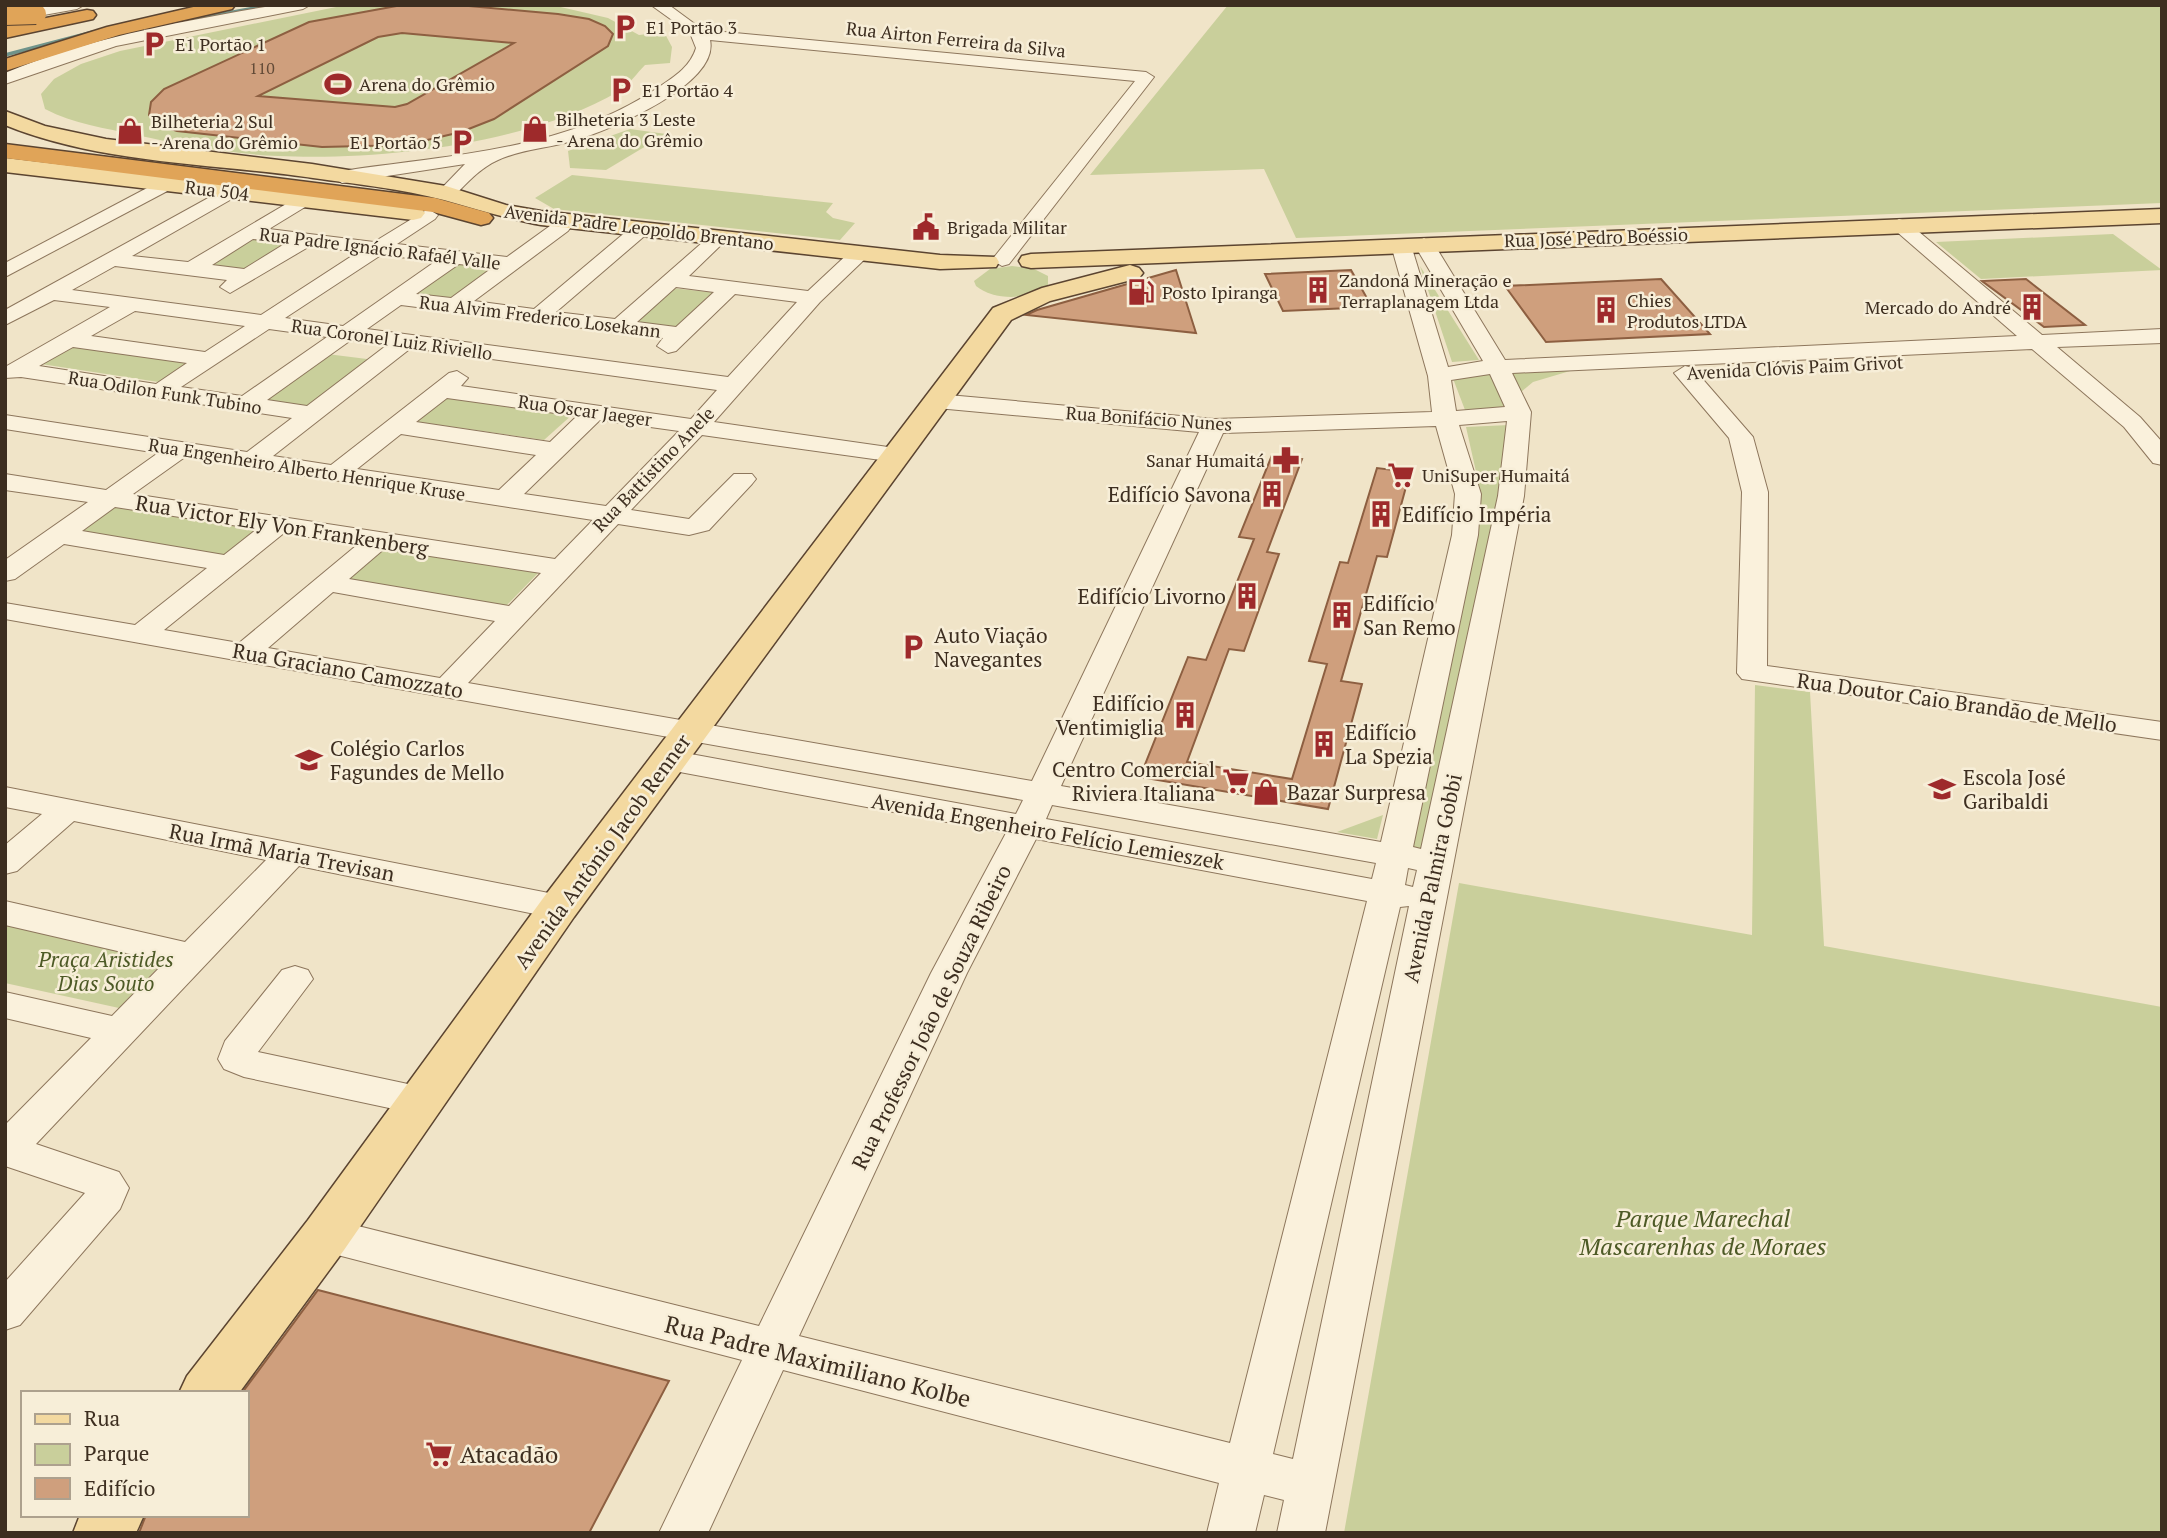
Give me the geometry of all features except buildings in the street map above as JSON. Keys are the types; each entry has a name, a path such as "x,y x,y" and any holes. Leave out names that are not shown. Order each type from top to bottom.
{"highway":[{"path":"5,40 180,5"},
{"path":"5,65 150,21 226,5"},
{"path":"5,17 101,9"},
{"path":"5,32 101,9"},
{"path":"8,123 80,150 304,189 435,205 481,218"},
{"path":"5,151 304,189"}],"main road":[{"name":"Avenida Padre Leopoldo Brentano","path":"8,123 106,146 446,193 544,223"},
{"path":"5,157 272,188 304,189 342,177"},
{"name":"Rua 504","path":"5,165 230,192 304,189 428,215"},
{"path":"166,184 206,181"},
{"name":"Avenida Padre Leopoldo Brentano","path":"428,215 544,223 854,258 940,262 1031,261"},
{"name":"Rua José Pedro Boéssio","path":"1031,261 1416,250 1905,230 2162,216"},
{"name":"Rua José Pedro Boéssio","path":"1905,230 2162,226"},
{"name":"Avenida Padre Leopoldo Brentano","path":"637,233 710,246 808,253"},
{"name":"Rua José Pedro Boéssio","path":"1045,295 1127,273 1172,266 1416,250"},
{"name":"Avenida Padre Leopoldo Brentano","path":"854,258 939,274 960,282 966,271 995,261"},
{"path":"1031,261 1055,269 1061,275 1062,281 1045,295"},
{"name":"Avenida Antônio Jacob Renner","path":"209,1391 326,1235 559,907 937,401 994,304 1045,295"},
{"path":"102,1533 114,1517"}],"street":[{"path":"5,17 77,5"},
{"path":"5,79 39,65 95,48 229,18 303,5"},
{"path":"342,177 499,153 550,142 600,127 631,111 692,71 703,60 703,42 658,5"},
{"name":"Rua Airton Ferreira da Silva","path":"703,42 724,44 763,40 1146,77 995,261"},
{"path":"5,94 46,68 95,48"},
{"path":"446,193 476,164 499,153"},
{"path":"5,271 166,184"},
{"path":"192,269 250,233 304,189"},
{"path":"5,320 230,192"},
{"path":"160,391 428,215"},
{"path":"455,305 510,264 544,223"},
{"path":"1905,230 2132,422 2162,458"},
{"name":"Rua Padre Ignácio Rafaél Valle","path":"250,233 510,264"},
{"path":"538,316 637,233"},
{"path":"191,312 307,239"},
{"path":"620,326 710,246"},
{"path":"1416,250 1498,367 1519,412 1445,417"},
{"name":"Avenida Palmira Gobbi","path":"1231,1533 1389,874 1465,535 1468,494 1445,417 1416,250"},
{"path":"245,405 455,257"},
{"name":"Rua Battistino Anele","path":"447,687 608,515 696,427 813,298 854,258"},
{"path":"111,259 248,276"},
{"path":"672,280 813,298"},
{"path":"640,372 731,288"},
{"name":"Rua Coronel Luiz Riviello","path":"51,293 733,385"},
{"name":"Rua Alvim Frederico Losekann","path":"398,298 682,334"},
{"path":"11,374 131,304"},
{"name":"Avenida Clóvis Paim Grivot","path":"1519,412 1535,386 1548,382 2045,349 2162,337"},
{"path":"69,340 208,359"},
{"path":"252,460 406,341"},
{"name":"Avenida Clóvis Paim Grivot","path":"1439,376 1469,368 2045,349 2162,350"},
{"path":"335,474 491,352"},
{"name":"Rua Doutor Caio Brandão de Mello","path":"1685,373 1741,438 1755,492 1752,673 2162,732"},
{"name":"Rua Odilon Funk Tubino","path":"11,374 160,391 313,414"},
{"name":"Rua Oscar Jaeger","path":"442,390 895,455"},
{"name":"Rua Bonifácio Nunes","path":"937,401 1214,426 1445,417"},
{"path":"504,499 595,412"},
{"name":"Avenida Palmira Gobbi","path":"1301,1533 1511,496 1519,412"},
{"name":"Rua Engenheiro Alberto Henrique Kruse","path":"5,422 335,474 697,526 743,479"},
{"path":"396,426 555,450"},
{"name":"Rua Professor João de Souza Ribeiro","path":"683,1533 949,973 1026,827 1214,426"},
{"path":"5,573 180,449"},
{"name":"Rua Victor Ely Von Frankenberg","path":"12,488 111,499 558,568"},
{"path":"142,635 278,525"},
{"path":"60,535 230,564"},
{"path":"246,652 378,540"},
{"path":"327,583 516,616"},
{"name":"Rua Graciano Camozzato","path":"5,611 447,687 680,745"},
{"name":"Avenida Engenheiro Felício Lemieszek","path":"680,745 1026,827 1431,881"},
{"name":"Avenida Engenheiro Felício Lemieszek","path":"680,745 1042,792 1389,874"},
{"name":"Rua Irmã Maria Trevisan","path":"5,797 559,907"},
{"path":"5,863 68,810"},
{"path":"5,1312 106,1197 109,1188 105,1183 6,1150 291,854"},
{"path":"5,913 192,956"},
{"path":"295,979 238,1051 237,1059 244,1063 422,1100"},
{"path":"5,1005 118,1031"},
{"name":"Rua Padre Maximiliano Kolbe","path":"326,1235 1311,1485"}],"green space":[{"name":"Arena do Grêmio","path":"346,5 552,5 608,18 639,35 664,32 672,47 670,63 645,65 619,91 583,109 543,124 499,136 407,152 318,157 243,153 153,139 90,125 45,109 41,94 54,79 81,64 120,51"},
{"path":"1228,5 2162,5 2162,203 1296,238 1264,169 1090,175"},
{"path":"630,129 666,134 606,170 570,168 568,151"},
{"path":"572,175 833,203 826,212 833,218 855,223 840,240 554,209 535,198"},
{"path":"2113,234 2162,270 1981,279 1936,242"},
{"path":"256,235 297,240 246,271 204,266"},
{"path":"456,262 499,267 453,301 409,295"},
{"path":"1012,266 1034,269 1048,276 1048,286 1032,294 1012,297 992,294 976,286 974,281 990,269"},
{"path":"1420,266 1479,360 1452,362"},
{"path":"672,288 717,293 678,329 631,323"},
{"path":"73,345 196,362 165,383 41,364"},
{"path":"327,354 375,360 312,407 262,400"},
{"path":"1570,371 1533,382 1521,392 1510,372"},
{"path":"1491,374 1508,403 1504,409 1465,410 1452,376"},
{"path":"443,396 573,414 544,440 412,421"},
{"path":"1509,425 1495,518 1423,850 1408,847 1481,494 1466,427"},
{"path":"116,505 260,528 225,556 78,532"},
{"path":"384,545 540,571 505,607 345,579"},
{"name":"Parque Marechal Mascarenhas de Moraes","path":"1755,685 1810,692 1824,946 2162,1007 2162,1533 1344,1533 1459,883 1752,935"},
{"path":"1383,815 1377,839 1337,832"},
{"name":"Praça Aristides Dias Souto","path":"5,916 174,951 119,1008 5,983"}],"waterway":[{"path":"152,27 271,5"},
{"path":"5,55 93,32"}],"place":[{"name":"E1 Portão 3","path":"625,27"},
{"name":"E1 Portão 1","path":"154,44"},
{"name":"Arena do Grêmio","path":"338,84"},
{"name":"E1 Portão 4","path":"621,90"},
{"name":"Bilheteria 3 Leste - Arena do Grêmio","path":"535,129"},
{"name":"Bilheteria 2 Sul - Arena do Grêmio","path":"130,131"},
{"name":"E1 Portão 5","path":"462,142"},
{"name":"Brigada Militar","path":"926,227"},
{"name":"Zandoná Mineração e Terraplanagem Ltda","path":"1318,290"},
{"name":"Posto Ipiranga","path":"1141,292"},
{"name":"Mercado do André","path":"2032,307"},
{"name":"Chies Produtos LTDA","path":"1606,310"},
{"name":"Sanar Humaitá","path":"1286,460"},
{"name":"UniSuper Humaitá","path":"1401,475"},
{"name":"Edifício Savona","path":"1272,494"},
{"name":"Edifício Impéria","path":"1381,514"},
{"name":"Edifício Livorno","path":"1247,596"},
{"name":"Edifício San Remo","path":"1342,615"},
{"name":"Auto Viação Navegantes","path":"913,647"},
{"name":"Edifício Ventimiglia","path":"1185,715"},
{"name":"Edifício La Spezia","path":"1324,744"},
{"name":"Colégio Carlos Fagundes de Mello","path":"309,760"},
{"name":"Centro Comercial Riviera Italiana","path":"1236,781"},
{"name":"Escola José Garibaldi","path":"1942,789"},
{"name":"Bazar Surpresa","path":"1266,792"},
{"name":"Atacadão","path":"439,1454"}]}
